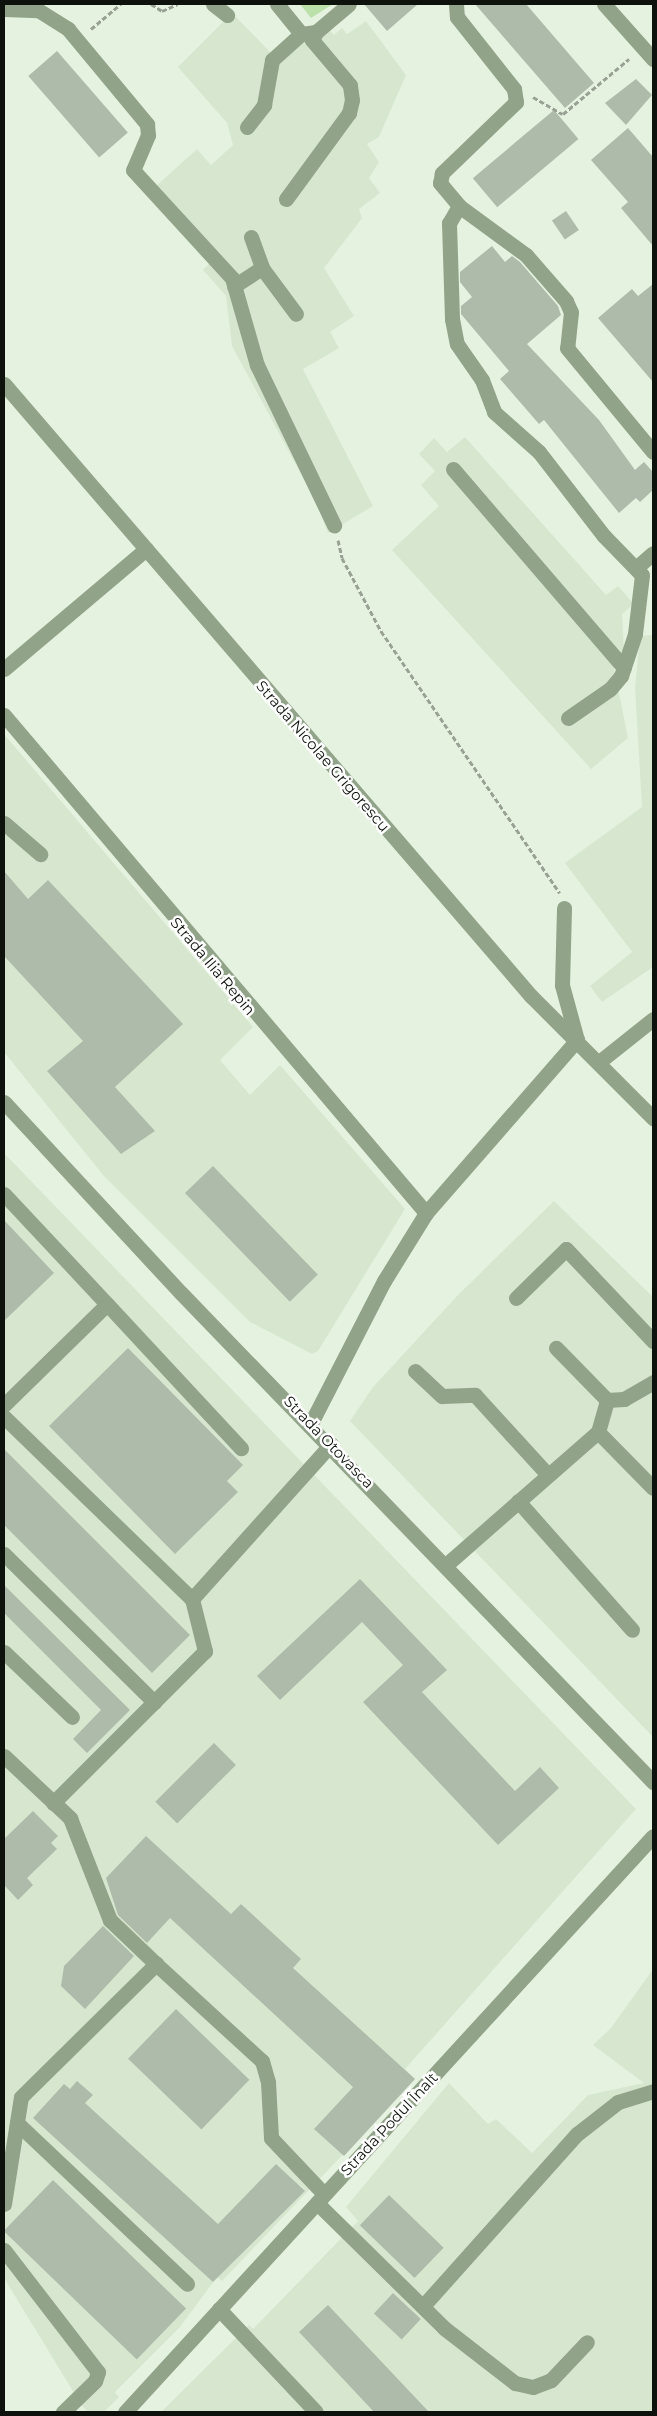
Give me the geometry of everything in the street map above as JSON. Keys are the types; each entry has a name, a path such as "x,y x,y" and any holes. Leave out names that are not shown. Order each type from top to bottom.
{"street":[{"path":"213,4 227,16"},
{"path":"277,4 309,33 312,40 350,85 352,100 349,113 286,199"},
{"path":"247,127 264,105 272,60 349,4"},
{"path":"604,4 653,59"},
{"path":"454,8 514,89 516,102 509,112 442,172 440,183 459,206 526,255 566,301 571,312 567,348 653,452"},
{"path":"4,9 38,10 68,29 147,124 144,148 135,161 133,170 148,190 232,278 257,365 334,525"},
{"path":"459,206 449,223 452,319 457,344 482,380 494,412 539,452 604,536 637,567 644,588 624,668 610,689 568,718"},
{"path":"250,237 262,268 296,314"},
{"path":"234,286 262,268"},
{"name":"Strada Nicolae Grigorescu","path":"4,384 531,996 600,1062 653,1118"},
{"path":"454,469 624,668"},
{"path":"4,669 146,549"},
{"path":"637,567 653,553"},
{"name":"Strada Ilia Repin","path":"4,715 426,1213"},
{"path":"4,824 40,854"},
{"path":"311,1423 384,1281 426,1213 577,1040 562,985 564,908"},
{"path":"600,1062 653,1019"},
{"name":"Strada Otovasca","path":"4,1102 181,1292 447,1564 653,1782"},
{"path":"4,1194 240,1448"},
{"path":"516,1298 566,1249 653,1341"},
{"path":"4,1405 107,1304"},
{"path":"556,1348 607,1400 624,1399 653,1382"},
{"path":"415,1371 442,1396 474,1395 548,1475"},
{"path":"447,1564 598,1432 607,1400"},
{"path":"4,1417 192,1599 205,1651 53,1803"},
{"path":"598,1432 653,1488"},
{"path":"192,1599 331,1444"},
{"path":"518,1501 632,1630"},
{"path":"4,1554 154,1702"},
{"path":"4,1652 72,1717"},
{"path":"4,1756 70,1818 110,1920 262,2061 268,2082 272,2138 321,2198 444,2328 524,2387 551,2380 587,2342"},
{"name":"Strada Podul Înalt","path":"125,2412 653,1836"},
{"path":"4,2204 21,2097 156,1964"},
{"path":"423,2306 577,2134 618,2102 653,2091"},
{"path":"16,2123 187,2284"},
{"path":"4,2250 98,2372 95,2381 63,2412"},
{"path":"219,2309 316,2412"}],"path":[{"path":"95,26 121,4"},
{"path":"151,4 162,11 178,4"},
{"path":"514,89 563,114 643,47"},
{"path":"334,525 342,558 381,631 428,705 559,889 564,908"}],"shaded area":[{"path":"232,13 278,60 324,23 334,35 342,28 347,34 366,21 406,75 379,137 367,144 379,162 369,178 380,193 359,209 362,218 324,268 354,316 330,332 339,348 303,369 373,506 328,533 316,502 232,346 226,296 203,270 217,255 155,187 197,149 211,165 233,145 227,123 178,67"},
{"path":"465,437 606,595 618,586 634,604 622,614 624,650 614,668 628,738 591,769 392,550 439,506 421,485 435,471 419,454 434,438 447,452"},
{"path":"653,635 653,967 602,1002 590,986 632,952 565,863 642,807 635,688 640,636"},
{"path":"4,734 253,1027 220,1060 250,1095 280,1065 405,1209 318,1351 312,1354 250,1322 103,1175 4,1052"},
{"path":"4,1153 636,1809 405,2069 415,2079 222,2281 217,2277 180,2327 115,2392 119,2397 104,2412 88,2412 82,2406 4,2278"},
{"path":"554,1201 653,1297 653,1737 350,1421 373,1387 458,1295"},
{"path":"653,1969 653,2412 161,2412 249,2325 253,2329 358,2221 346,2207 449,2083 488,2124 496,2119 532,2153 588,2095 644,2083 593,2045 611,2028"}],"green space":[{"path":"300,4 333,4 311,18"}],"building":[{"path":"364,4 418,4 387,31"},
{"path":"475,4 526,4 594,83 565,108"},
{"path":"57,51 128,133 99,157 28,76"},
{"path":"636,79 652,95 626,125 605,103"},
{"path":"554,110 578,139 497,207 473,178"},
{"path":"628,128 653,157 653,246 621,208 628,202 591,160"},
{"path":"566,211 579,230 565,240 552,221"},
{"path":"492,246 505,262 512,256 520,262 558,306 561,315 527,344 599,420 635,470 644,462 653,472 653,490 640,502 636,498 619,513 544,420 539,424 500,379 509,371 461,314 461,306 472,297 460,282 460,272"},
{"path":"653,284 653,382 598,318 632,289 638,296"},
{"path":"4,871 28,899 48,880 183,1024 115,1087 155,1131 121,1154 47,1071 83,1041 4,956"},
{"path":"213,1166 318,1275 290,1302 185,1193"},
{"path":"4,1220 54,1273 4,1321"},
{"path":"128,1348 243,1465 227,1481 238,1492 175,1554 49,1426"},
{"path":"4,1449 190,1635 152,1673 4,1525"},
{"path":"360,1579 447,1670 422,1692 515,1791 540,1767 559,1788 498,1845 363,1702 403,1665 362,1622 280,1700 257,1676"},
{"path":"4,1585 130,1710 87,1753 73,1739 101,1710 4,1613"},
{"path":"214,1743 236,1765 177,1824 155,1802"},
{"path":"33,1811 58,1836 51,1843 57,1849 27,1878 33,1885 18,1900 4,1885 4,1839"},
{"path":"146,1836 231,1914 241,1904 301,1959 293,1968 415,2079 344,2156 314,2129 353,2087 170,1918 147,1943 118,1915 106,1878"},
{"path":"103,1926 134,1956 85,2009 61,1986 64,1966"},
{"path":"176,2009 249,2080 201,2129 128,2059"},
{"path":"77,2081 93,2095 85,2103 218,2224 276,2164 305,2191 213,2282 33,2118 64,2084 70,2089"},
{"path":"53,2180 186,2309 137,2360 4,2231"},
{"path":"389,2195 444,2248 414,2278 360,2225"},
{"path":"393,2293 421,2319 402,2339 374,2313"},
{"path":"328,2305 429,2412 374,2412 299,2332"}]}
